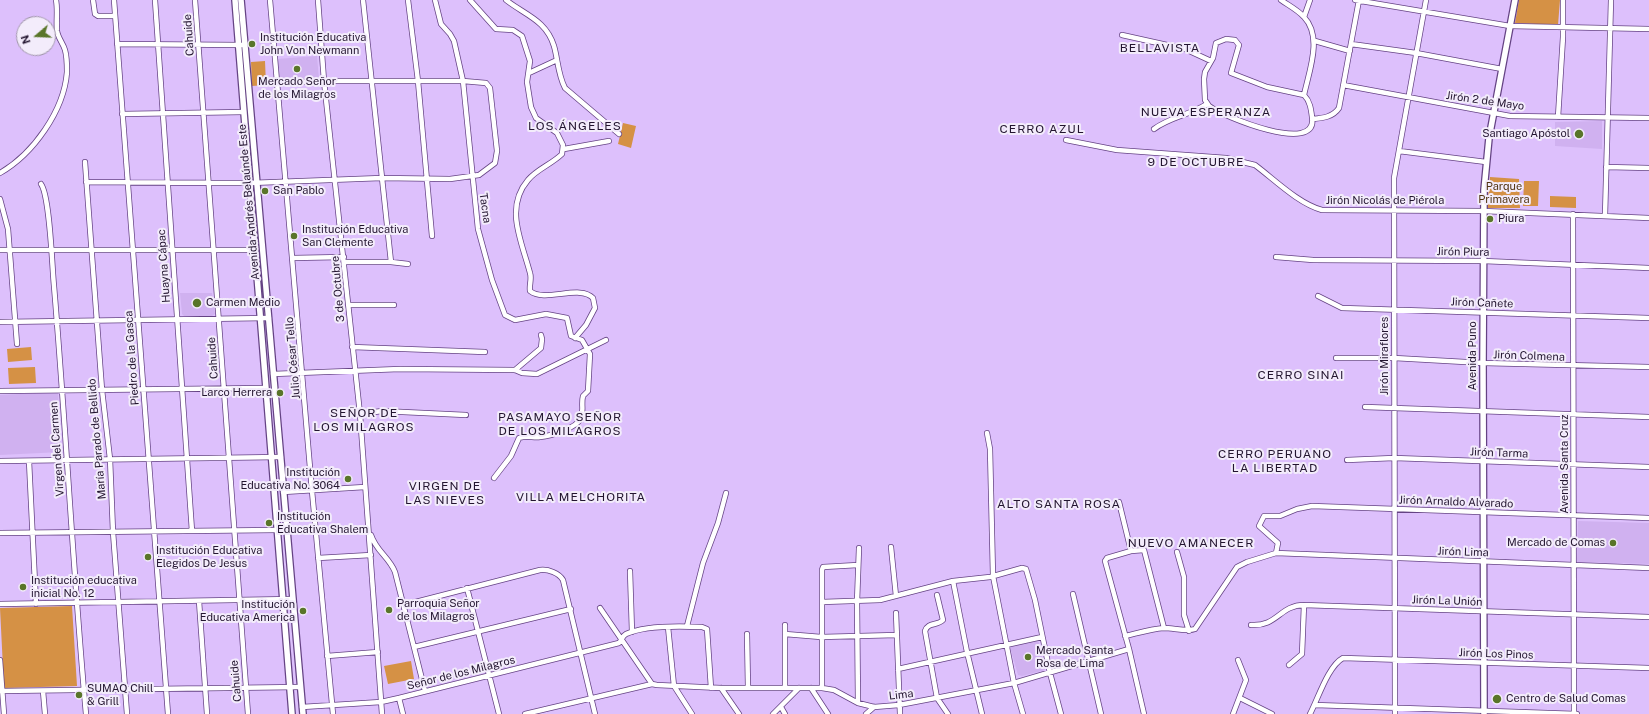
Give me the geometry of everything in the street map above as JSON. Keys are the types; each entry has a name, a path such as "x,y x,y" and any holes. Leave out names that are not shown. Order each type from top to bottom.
{"street":[{"path":"0,173 11,167 34,146 54,113 64,86 67,72 66,57 65,49 57,32 56,0"},
{"path":"93,0 95,14 98,16 115,16"},
{"name":"Piedro de la Gasca","path":"114,0 168,714"},
{"name":"Huayna Cápac","path":"154,0 192,531"},
{"name":"Cahuide","path":"195,0 238,600 248,714"},
{"name":"Avenida Andrés Belaúnde Este","path":"235,0 292,714"},
{"name":"Avenida Andrés Belaúnde Este","path":"241,0 302,714"},
{"name":"Julio César Tello","path":"270,0 312,491 333,714"},
{"name":"3 de Octubre","path":"318,0 324,81 360,414 364,487 369,529"},
{"path":"363,0 391,262"},
{"path":"408,0 418,81 432,236"},
{"name":"Tacna","path":"435,0 441,24 450,34 454,42 463,81 475,208 481,241 492,280 505,315 515,320 546,314 564,316 569,320 570,333 575,338"},
{"path":"470,0 496,29 513,30 522,36 530,61 528,89 530,107 536,118 557,133 564,149"},
{"path":"506,0 533,16 545,28 553,45 561,81 565,88 619,134"},
{"path":"1281,0 1304,17 1313,32 1315,41 1304,95"},
{"path":"1304,17 1310,0"},
{"path":"1313,119 1335,114 1339,108 1350,51 1357,0 1510,26 1649,29"},
{"name":"Jirón Miraflores","path":"1395,711 1394,178 1426,0"},
{"name":"Avenida Puno","path":"1484,712 1482,363 1483,211 1486,162 1515,0"},
{"path":"1558,117 1563,0"},
{"path":"1604,216 1611,0"},
{"path":"1122,35 1185,48 1211,61"},
{"path":"1226,39 1236,41 1239,47 1231,73 1267,87 1304,95 1310,104 1313,119 1311,129 1304,134 1292,136 1250,124 1212,109 1207,104 1204,79 1211,61 1216,43 1226,39"},
{"path":"1315,41 1350,51"},
{"path":"117,44 245,45"},
{"path":"1351,44 1416,53 1502,69"},
{"path":"529,73 557,60"},
{"path":"86,182 257,183 382,178 450,179 472,177 490,168 496,159 497,151 490,88 486,83 463,81 324,81 278,83"},
{"name":"Jirón 2 de Mayo","path":"1343,85 1494,114 1558,117 1649,118"},
{"path":"1154,129 1166,122 1192,112 1207,104"},
{"path":"122,114 244,112"},
{"name":"Jirón Nicolás de Piérola","path":"1066,140 1117,150 1148,151 1235,159 1255,165 1295,196 1315,208 1322,210 1483,211 1649,218"},
{"path":"564,149 609,141"},
{"path":"494,478 511,456 519,438 531,436 539,438 575,426 579,422 583,412 583,396 588,390 590,354 582,340 575,338 586,325 595,308 593,298 586,294 535,294 530,291 530,274 520,242 516,221 518,198 524,184 535,173 560,156 564,149"},
{"path":"1399,151 1486,162"},
{"name":"María Parado de Bellido","path":"85,162 102,390 110,459 113,532 127,714"},
{"path":"1606,167 1649,168"},
{"name":"Virgen del Carmen","path":"41,184 46,194 51,250 76,603 86,714"},
{"path":"0,199 8,229 17,344"},
{"name":"Avenida Santa Cruz","path":"1573,214 1575,714"},
{"path":"0,250 255,250"},
{"name":"Jirón Piura","path":"1276,256 1313,260 1483,261 1649,268"},
{"path":"293,258 408,264"},
{"name":"Jirón Cañete","path":"1318,296 1342,308 1649,318"},
{"path":"348,305 394,305"},
{"path":"0,322 269,318"},
{"path":"515,370 541,348 541,335"},
{"path":"273,374 437,368 515,370 522,373 537,374 606,340"},
{"path":"352,347 485,352"},
{"name":"Jirón Colmena","path":"1336,358 1394,358 1482,363 1649,367"},
{"path":"0,391 266,388"},
{"path":"1365,407 1649,417"},
{"path":"360,414 382,411 466,415"},
{"path":"987,433 990,449 993,576 1014,683 1023,714"},
{"path":"0,461 281,457"},
{"name":"Jirón Tarma","path":"1347,460 1394,458 1649,467"},
{"path":"29,461 36,604"},
{"path":"283,492 364,487"},
{"path":"687,626 707,549 718,523 726,493"},
{"path":"1119,502 1131,551"},
{"name":"Jirón Arnaldo Alvarado","path":"1276,553 1278,543 1259,526 1264,516 1280,516 1297,509 1312,506 1649,518"},
{"path":"369,529 382,714"},
{"path":"369,529 375,546 393,567 425,691"},
{"path":"0,533 277,530"},
{"path":"891,547 896,596"},
{"path":"858,703 857,602 859,548"},
{"path":"1144,714 1106,559 1131,551 1144,550 1164,628"},
{"path":"1177,552 1184,577 1184,615 1189,631"},
{"name":"Jirón Lima","path":"1189,631 1195,629 1237,567 1246,562 1276,553 1395,559 1649,568"},
{"path":"318,558 371,555"},
{"path":"822,688 821,637 823,567 858,565"},
{"path":"822,602 857,602 880,600 953,581 993,576 1026,568 1035,600 1050,673 1061,714"},
{"path":"404,605 542,570 560,575 563,580 571,609 595,714"},
{"path":"630,571 632,632 687,626 702,627 708,631 711,688"},
{"path":"953,581 966,652 982,714"},
{"path":"468,588 499,714"},
{"path":"937,594 943,620 930,625 925,631 937,698 948,714"},
{"path":"1073,594 1102,714"},
{"path":"0,604 293,600"},
{"path":"199,601 207,714"},
{"path":"1289,665 1302,654 1304,605"},
{"name":"Jirón La Unión","path":"1251,625 1265,625 1287,609 1294,606 1304,605 1649,618"},
{"path":"600,608 652,684"},
{"path":"414,647 571,609"},
{"path":"896,613 900,714"},
{"path":"785,625 785,688"},
{"path":"668,627 674,686 692,714"},
{"path":"1126,636 1164,628 1178,628 1189,631"},
{"name":"Señor de los Milagros","path":"302,707 381,702 399,698 619,643 625,634 632,632"},
{"path":"747,634 748,688"},
{"path":"785,634 821,637 897,635"},
{"path":"898,669 966,652 1007,645 1042,636"},
{"name":"Lima","path":"525,714 652,684 711,688 822,688 834,690 858,703 874,707 899,705 976,692 1014,683 1129,649"},
{"path":"327,656 378,652"},
{"name":"Jirón Los Pinos","path":"1315,705 1332,669 1337,661 1343,658 1649,668"},
{"path":"0,660 1,691 4,714"},
{"path":"1233,714 1246,680 1238,660"},
{"path":"1,691 125,688 205,689 300,687"},
{"path":"722,688 739,714"},
{"path":"773,714 799,688"},
{"path":"811,688 828,714"},
{"path":"43,691 44,714"},
{"path":"399,698 403,714"},
{"path":"1240,698 1272,714"},
{"path":"1310,714 1315,705 1395,711 1575,714"},
{"path":"781,707 785,714"},
{"path":"866,714 874,707"}],"shaded area":[{"name":"Mercado Señor de los Milagros","path":"317,56 319,79 278,81 276,59"},
{"name":"Santiago Apóstol","path":"1602,121 1602,149 1555,146 1555,122"},
{"name":"Carmen Medio","path":"180,293 212,293 215,314 212,316 184,316 182,314"},
{"path":"58,392 61,452 0,455 0,395"},
{"name":"Mercado de Comas","path":"1578,521 1649,523 1649,564 1577,562"},
{"name":"Mercado Santa Rosa de Lima","path":"1038,639 1045,670 1022,676 1018,675 1010,647"}],"green space":[{"path":"1519,0 1560,0 1558,25 1515,23"},
{"path":"265,61 266,85 252,86 251,62"},
{"path":"623,123 636,126 631,148 618,144"},
{"name":"Parque Primavera","path":"1490,177 1519,179 1520,208 1487,208"},
{"path":"1524,181 1539,181 1538,206 1523,206"},
{"path":"1550,196 1576,197 1576,208 1550,207"},
{"path":"31,347 32,360 8,362 7,349"},
{"path":"35,367 36,383 9,384 8,368"},
{"path":"72,606 77,686 4,688 0,608"},
{"path":"411,661 414,679 388,684 384,666"}],"place":[{"name":"Institución Educativa John Von Newmann","path":"252,44"},
{"name":"Mercado Señor de los Milagros","path":"297,69"},
{"name":"Santiago Apóstol","path":"1579,134"},
{"name":"San Pablo","path":"265,191"},
{"name":"Piura","path":"1490,219"},
{"name":"Institución Educativa San Clemente","path":"294,236"},
{"name":"Carmen Medio","path":"197,303"},
{"name":"Larco Herrera","path":"280,393"},
{"name":"Institución Educativa No. 3064","path":"348,479"},
{"name":"Institución Educativa Shalem","path":"269,523"},
{"name":"Mercado de Comas","path":"1613,543"},
{"name":"Institución Educativa Elegidos De Jesus","path":"148,557"},
{"name":"Institución educativa inicial No. 12","path":"23,587"},
{"name":"Parroquia Señor de los Milagros","path":"389,610"},
{"name":"Institución Educativa America","path":"303,611"},
{"name":"Mercado Santa Rosa de Lima","path":"1028,657"},
{"name":"SUMAQ Chill & Grill","path":"79,695"},
{"name":"Centro de Salud Comas","path":"1497,699"}],"district":[{"name":"BELLAVISTA","path":"1160,48"},
{"name":"NUEVA ESPERANZA","path":"1206,112"},
{"name":"LOS ÁNGELES","path":"575,126"},
{"name":"CERRO AZUL","path":"1042,129"},
{"name":"9 DE OCTUBRE","path":"1196,162"},
{"name":"CERRO SINAI","path":"1301,375"},
{"name":"SEÑOR DE LOS MILAGROS","path":"364,420"},
{"name":"PASAMAYO SEÑOR DE LOS MILAGROS","path":"560,424"},
{"name":"CERRO PERUANO LA LIBERTAD","path":"1275,461"},
{"name":"VIRGEN DE LAS NIEVES","path":"445,493"},
{"name":"VILLA MELCHORITA","path":"581,497"},
{"name":"ALTO SANTA ROSA","path":"1059,504"},
{"name":"NUEVO AMANECER","path":"1191,543"}]}
